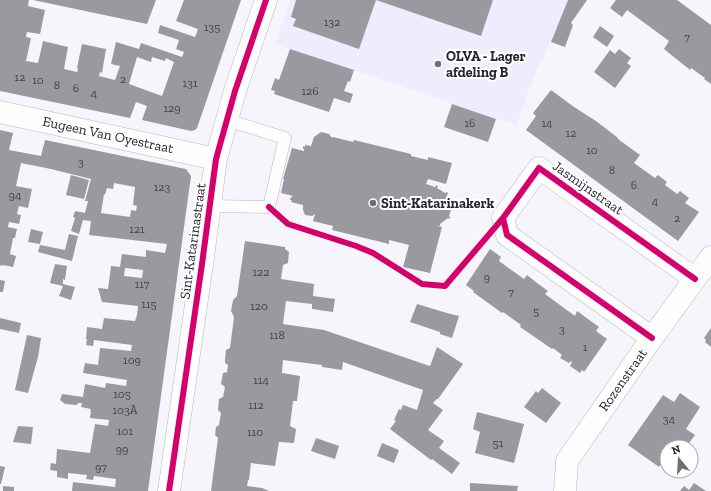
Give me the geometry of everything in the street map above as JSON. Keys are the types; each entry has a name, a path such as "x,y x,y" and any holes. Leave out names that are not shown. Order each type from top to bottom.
{"street":[{"name":"Sint-Katarinastraat","path":"169,491 216,159 235,91 266,0"},
{"name":"Eugeen Van Oyestraat","path":"0,112 216,159"},
{"name":"Jasmijnstraat","path":"652,338 507,235 502,218 539,168 695,279"},
{"name":"Rozenstraat","path":"565,491 567,461 652,338 710,260"}],"lane":[{"path":"210,206 269,207 284,138 227,120"}],"shaded area":[{"name":"OLVA - Lager afdeling B","path":"290,0 568,0 544,57 541,59 516,125 275,44"}],"building":[{"path":"0,0 29,0 28,6 45,10 40,34 27,32 26,37 31,38 26,61 38,63 43,41 68,47 64,69 77,72 82,44 106,49 102,73 100,72 99,76 115,80 120,66 111,64 116,42 139,49 141,43 182,57 184,52 176,49 179,40 158,33 160,25 195,37 198,29 176,21 184,0 241,0 197,128 195,130 191,131 142,120 147,106 136,102 130,118 0,91","holes":["137,57 151,62 152,57 165,61 166,58 174,62 162,96 129,84"]},
{"path":"33,0 156,0 147,24"},
{"path":"296,0 376,0 359,49 293,26 296,19 291,17"},
{"path":"376,0 493,0 481,36"},
{"path":"568,0 587,0 571,23 573,25 565,47 551,42"},
{"path":"616,0 677,0 711,25 711,84 691,68 690,70 664,49 669,41 627,10 622,17 610,8"},
{"path":"600,26 614,36 607,47 593,37"},
{"path":"290,49 354,70 350,82 348,81 344,91 353,94 350,103 334,98 329,112 274,94 275,91 271,90 275,78 279,80"},
{"path":"619,49 631,58 627,63 631,66 615,88 594,72 610,50 615,54"},
{"path":"551,90 596,121 640,155 634,163 655,178 658,175 667,182 665,185 677,194 680,191 689,198 685,203 699,212 678,241 526,130 536,116 533,113"},
{"path":"452,104 496,119 488,142 444,127"},
{"path":"0,130 13,133 9,150 41,156 45,140 186,169 191,176 148,491 72,491 73,482 115,487 116,479 94,476 93,480 86,479 87,475 68,473 68,479 57,477 57,471 50,470 51,463 56,464 57,449 90,453 95,424 108,426 109,420 90,418 91,409 81,407 82,403 78,403 77,405 65,404 60,400 62,394 83,397 85,384 105,388 106,383 126,386 127,380 83,373 85,363 98,365 100,348 131,351 132,345 94,340 93,346 86,345 87,327 102,329 104,318 135,321 137,315 138,306 102,302 98,288 108,289 111,266 120,267 122,254 146,257 146,250 165,253 167,244 89,235 91,221 83,220 79,234 71,231 75,218 73,217 75,211 85,213 88,201 85,201 91,179 21,163 16,186 32,189 28,208 19,206 17,214 21,215 19,224 9,222 8,227 17,229 15,238 13,238 10,254 16,256 13,267 0,265","holes":["114,183 135,187 133,205 137,206 136,211 131,210 130,217 101,213 104,194 105,195 107,188 113,189","125,268 143,270 142,278 124,276"]},
{"name":"Sint-Katarinakerk","path":"321,132 329,134 332,138 353,142 354,140 411,154 411,156 428,160 428,157 452,163 446,184 428,179 426,184 435,187 437,185 437,188 445,193 447,192 451,204 453,204 449,216 450,219 448,218 440,224 440,226 437,226 442,227 430,273 403,267 409,245 389,240 389,244 332,230 333,226 313,221 315,214 312,216 305,215 303,205 291,202 291,197 293,196 281,193 283,179 292,148 304,151 303,146 311,146 314,137"},
{"path":"71,175 89,180 84,199 66,195"},
{"path":"31,229 43,232 40,244 28,242"},
{"path":"69,234 78,236 72,261 38,252 40,245 65,250"},
{"path":"245,241 285,247 285,249 289,252 288,263 283,265 281,279 314,284 313,296 335,299 333,312 312,309 312,304 286,301 283,324 324,330 430,366 437,347 463,364 438,399 433,403 443,410 428,430 444,441 439,448 460,463 452,474 390,429 396,421 394,420 399,409 401,410 403,405 417,410 423,390 343,362 342,370 322,367 322,365 283,360 282,373 300,376 297,401 293,401 290,426 296,429 294,443 279,442 275,466 251,463 247,486 262,488 269,491 211,491 218,438 215,435 216,427 219,425 221,413 218,410 219,399 223,397 225,387 221,384 223,373 227,372 228,365 225,363 226,350 230,348 234,317 231,311 233,300 237,296"},
{"path":"490,249 501,257 499,261 524,279 527,275 548,291 545,294 575,316 577,311 599,327 596,331 607,339 584,372 582,370 580,373 570,366 571,361 569,363 560,358 562,355 553,348 552,349 520,327 521,325 473,292 474,291 466,285"},
{"path":"55,264 67,266 63,284 75,287 71,300 59,296 63,286 50,283"},
{"path":"0,280 5,281 3,292 0,292"},
{"path":"417,304 459,316 452,338 440,334 440,332 410,322"},
{"path":"0,318 21,323 19,333 0,329"},
{"path":"711,328 711,347 705,342 706,340 704,338"},
{"path":"27,335 41,338 38,357 28,393 15,390"},
{"path":"542,388 561,403 546,423 524,407 536,391 538,393"},
{"path":"680,393 700,407 686,429 695,435 692,439 659,439 659,467 628,445 663,395 674,402"},
{"path":"477,412 524,424 514,463 475,453 480,432 473,429"},
{"path":"18,426 33,427 31,444 13,442"},
{"path":"316,438 339,446 335,459 311,451"},
{"path":"382,443 399,450 394,463 377,456"},
{"path":"0,466 5,467 1,484 0,484"},
{"path":"470,483 518,486 517,491 470,491"},
{"path":"694,483 706,491 680,491 684,486 689,490"},
{"path":"3,486 14,487 14,491 3,491"}],"cycle path":[{"path":"169,491 216,159 235,91 266,0"},
{"path":"269,207 288,224 373,253 422,284 445,286 503,218 539,168 695,279"},
{"path":"503,218 507,235 652,338"}],"place":[{"name":"OLVA - Lager afdeling B","path":"438,64"},
{"name":"Sint-Katarinakerk","path":"373,203"}]}
